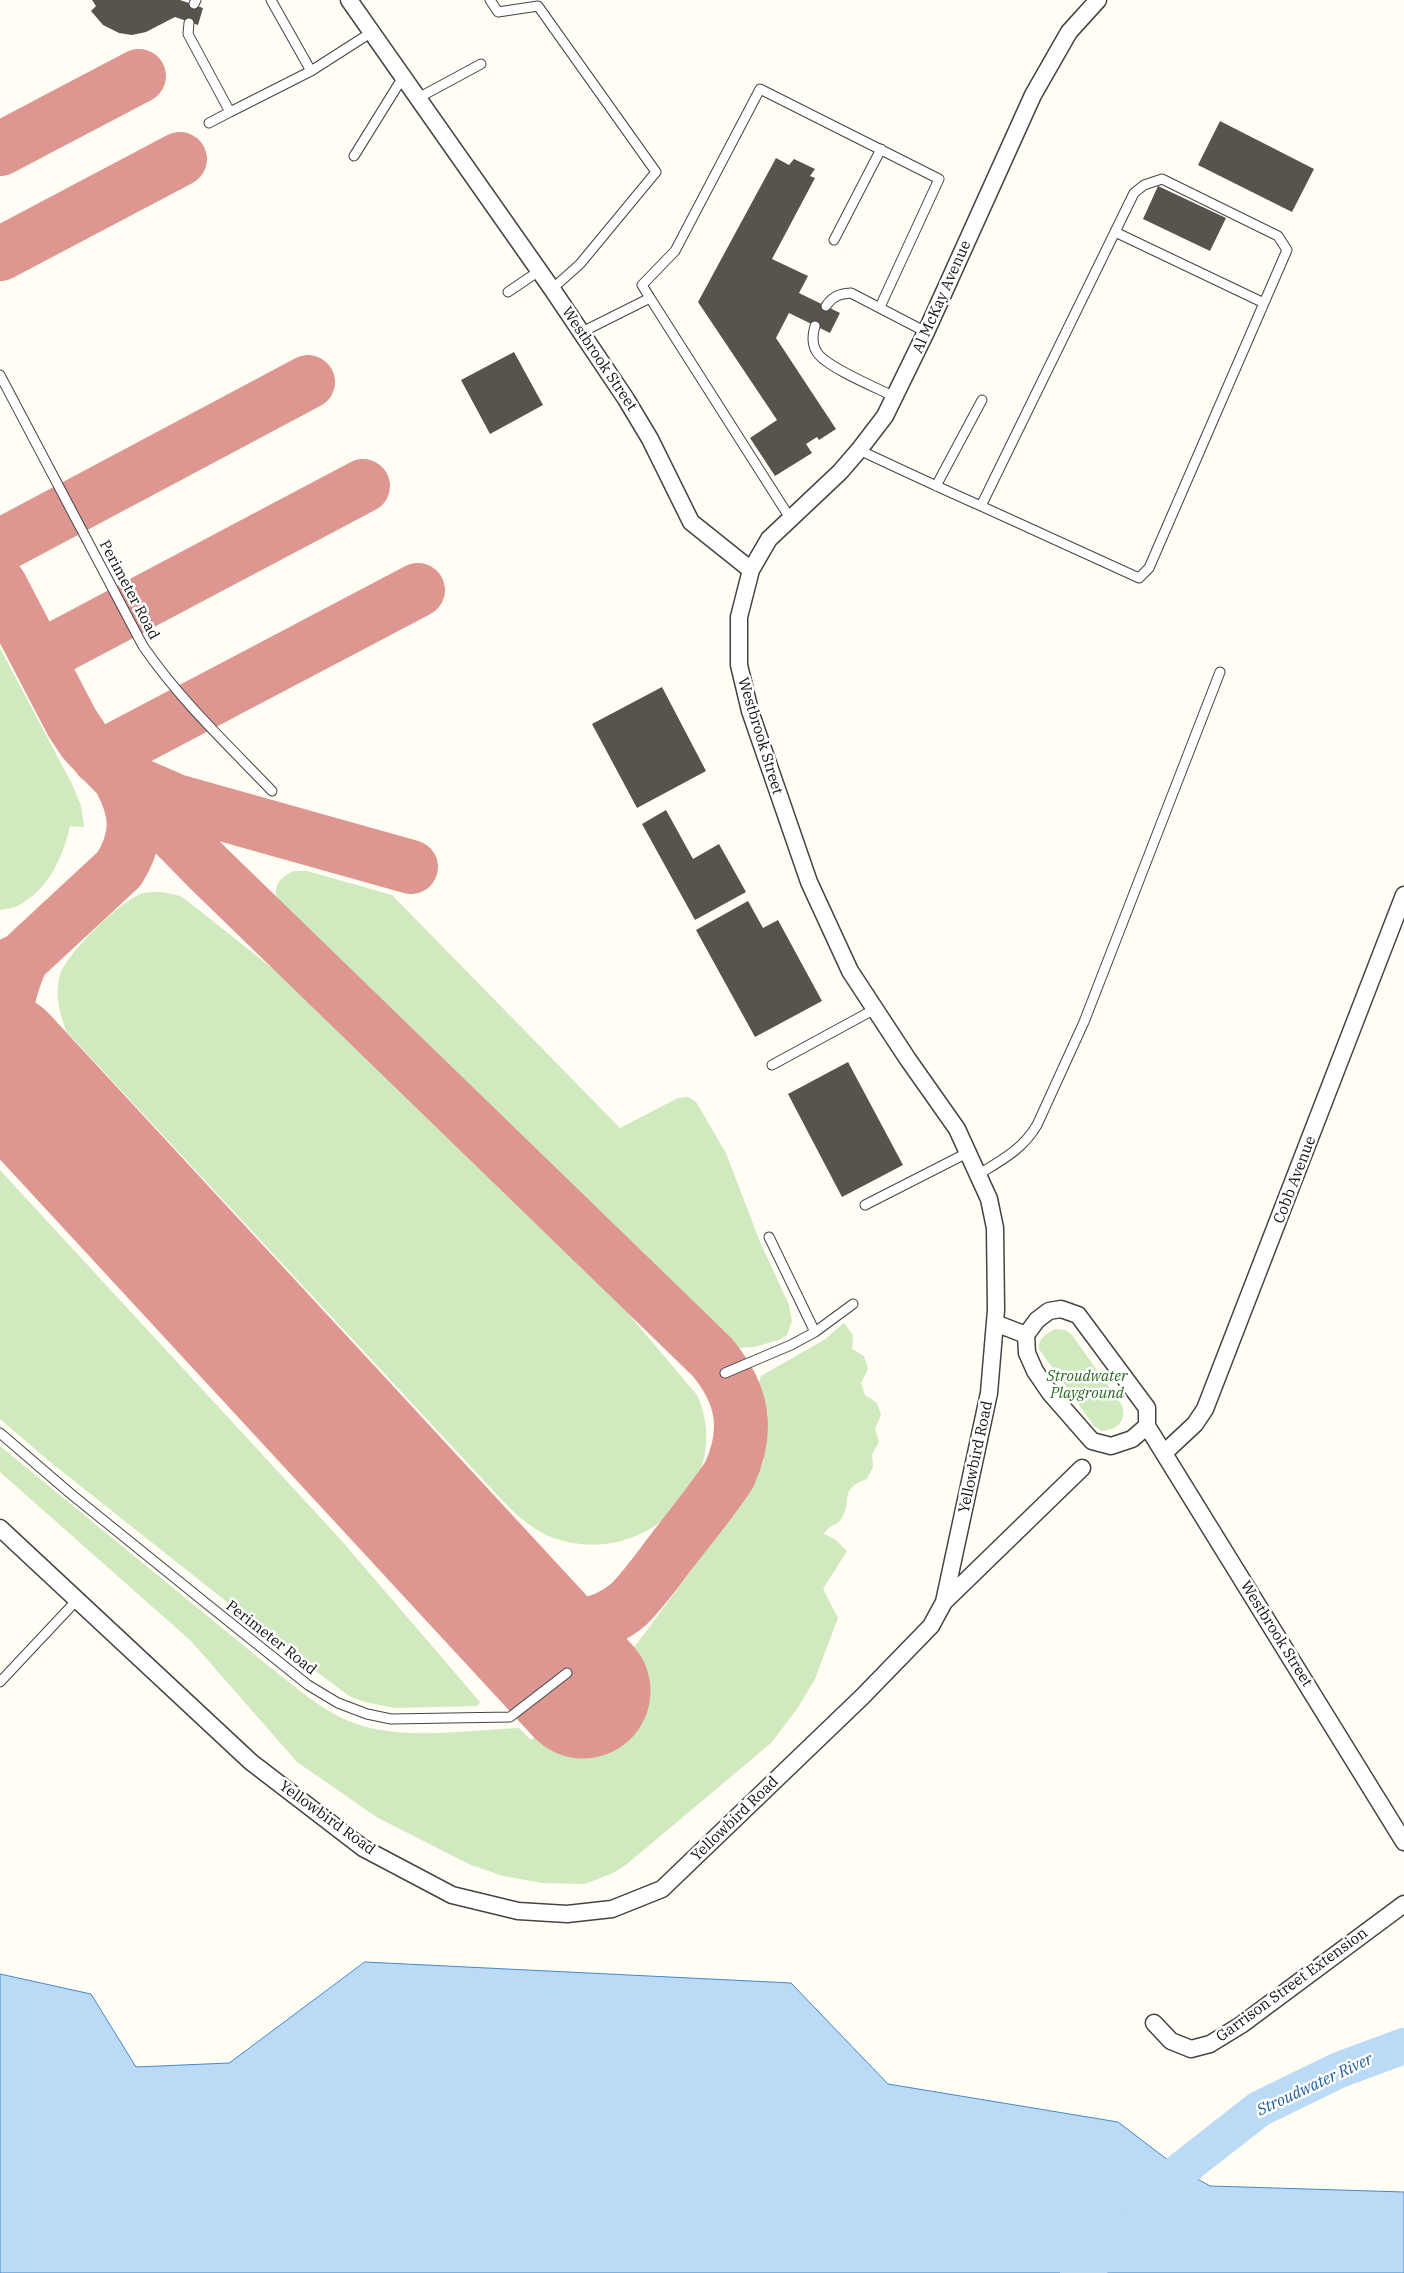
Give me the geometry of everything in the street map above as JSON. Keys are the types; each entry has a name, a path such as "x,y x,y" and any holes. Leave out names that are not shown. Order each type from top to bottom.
{"street":[{"name":"Westbrook Street","path":"349,0 540,271 626,399 650,440 691,522 751,570 739,617 739,665 750,712 809,882 850,971 957,1129 979,1174 989,1199 996,1228 996,1316"},
{"name":"Al McKay Avenue","path":"751,570 769,539 860,450 885,416 926,332 1033,95 1069,32 1098,0"},
{"name":"Cobb Avenue","path":"1164,1453 1195,1424 1205,1409 1404,895"},
{"name":"Westbrook Street","path":"1026,1335 1037,1320 1049,1311 1061,1309 1078,1315 1088,1325 1147,1408 1147,1426 1404,1842"},
{"path":"996,1316 1026,1335 1027,1353 1036,1371 1050,1393 1092,1442 1111,1446 1132,1439 1147,1426"},
{"name":"Yellowbird Road","path":"0,1528 251,1762 363,1848 452,1895 518,1911 567,1914 612,1909 662,1889 869,1690 931,1626 944,1602 989,1393 996,1316"},
{"name":"Yellowbird Road","path":"944,1602 1082,1468"},
{"name":"Garrison Street Extension","path":"1154,2023 1171,2041 1191,2049 1210,2044 1241,2025 1404,1904"}],"lane":[{"path":"271,0 311,71"},
{"path":"490,0 498,12 538,6 656,172 580,264 552,289"},
{"path":"189,23 188,34 230,112"},
{"path":"209,123 311,71 372,32"},
{"path":"418,98 481,64"},
{"path":"354,156 403,76"},
{"path":"790,518 642,285 675,251 760,89 939,179 880,308"},
{"path":"834,240 881,149"},
{"path":"860,450 936,486 1140,578 1149,568 1287,250 1278,236 1162,179 1154,181 1134,193 981,506"},
{"path":"1115,232 1264,303"},
{"path":"508,292 540,271"},
{"path":"826,306 831,298 851,293 926,332"},
{"path":"582,332 650,298"},
{"path":"815,326 812,336 819,355 828,363 895,397"},
{"name":"Perimeter Road","path":"0,375 143,646 163,675 186,702 272,791"},
{"path":"936,486 982,400"},
{"path":"979,1174 1015,1152 1028,1140 1037,1125 1084,1022 1220,672"},
{"path":"772,1066 875,1009"},
{"path":"865,1205 969,1152"},
{"path":"769,1237 815,1332"},
{"path":"725,1373 791,1345 815,1332 852,1304"},
{"name":"Perimeter Road","path":"0,1434 71,1494 308,1685 338,1703 366,1714 399,1719 510,1717 567,1674"},
{"path":"0,1682 77,1600"}],"green space":[{"path":"0,648 72,784 81,806 84,827 70,826 59,860 39,890 17,906 0,910"},
{"path":"294,871 307,871 392,895 620,1128 678,1098 688,1097 696,1102 726,1153 760,1242 789,1305 792,1321 787,1335 779,1340 754,1347 735,1348 280,906 276,894 277,885 283,877"},
{"path":"162,892 180,896 190,903 306,995 603,1284 697,1395 706,1428 704,1459 692,1487 673,1512 648,1530 619,1542 587,1545 554,1538 526,1522 487,1484 66,1031 58,997 58,982 64,966 83,941 122,905 143,893"},
{"path":"0,1170 341,1540 480,1702 477,1706 395,1708 365,1702 349,1696 285,1648 49,1461 0,1419"},
{"path":"844,1323 853,1335 852,1349 864,1356 868,1369 861,1383 865,1395 877,1403 881,1415 875,1429 879,1442 872,1454 873,1467 867,1479 852,1487 849,1491 845,1512 841,1519 828,1528 824,1534 836,1540 847,1551 823,1589 838,1618 815,1679 797,1709 771,1743 627,1864 613,1873 585,1884 543,1883 503,1876 471,1865 378,1818 297,1762 191,1641 0,1472 0,1446 271,1668 332,1713 354,1723 393,1732 436,1733 519,1728 531,1740 636,1645 743,1501 763,1463 767,1437 768,1414 759,1383 761,1376 824,1340"},
{"name":"Stroudwater Playground","path":"1055,1329 1066,1330 1072,1335 1122,1405 1122,1420 1116,1427 1102,1431 1094,1426 1039,1349 1041,1339"}],"water":[{"path":"365,1962 791,1983 888,2084 1118,2122 1181,2170 1210,2186 1404,2192 1404,2273 0,2273 0,1974 91,1994 136,2067 229,2063"}],"building":[{"path":"92,0 180,0 203,8 198,25 175,17 146,32 132,35 119,33 103,25 91,11 96,6"},
{"path":"1220,121 1314,169 1292,212 1198,165"},
{"path":"776,158 789,165 794,159 815,169 810,176 815,178 772,259 808,276 799,293 840,313 830,333 789,313 776,338 836,429 819,440 817,437 806,444 812,453 775,476 750,438 777,420 698,302"},
{"path":"1158,186 1226,218 1210,251 1143,219"},
{"path":"514,352 543,405 490,434 461,380"},
{"path":"662,687 706,771 637,808 592,724"},
{"path":"666,810 693,859 719,844 746,892 695,920 642,824"},
{"path":"748,901 763,928 778,920 822,1001 755,1037 696,930"},
{"path":"848,1062 903,1165 842,1197 788,1094"}],"waterway":[{"name":"Stroudwater River","path":"1078,2273 1147,2218 1181,2170 1259,2109 1339,2070 1404,2046"}],"taxiway":[{"path":"0,149 139,76"},
{"path":"0,254 180,159"},
{"path":"0,546 308,382"},
{"path":"38,658 363,486"},
{"path":"0,585 72,723 84,741 209,869 712,1357 731,1385 737,1399 741,1428 736,1459 729,1475 709,1504 629,1604 606,1619 592,1623 565,1626 538,1621 525,1616 491,1591"},
{"path":"99,758 418,590"},
{"path":"0,970 22,959 119,869 130,846 134,824 130,803 120,779"},
{"path":"132,782 176,801 411,867"},
{"path":"22,959 10,993 6,1024 11,1054 25,1087"}],"runway":[{"path":"0,1060 583,1691"}]}
